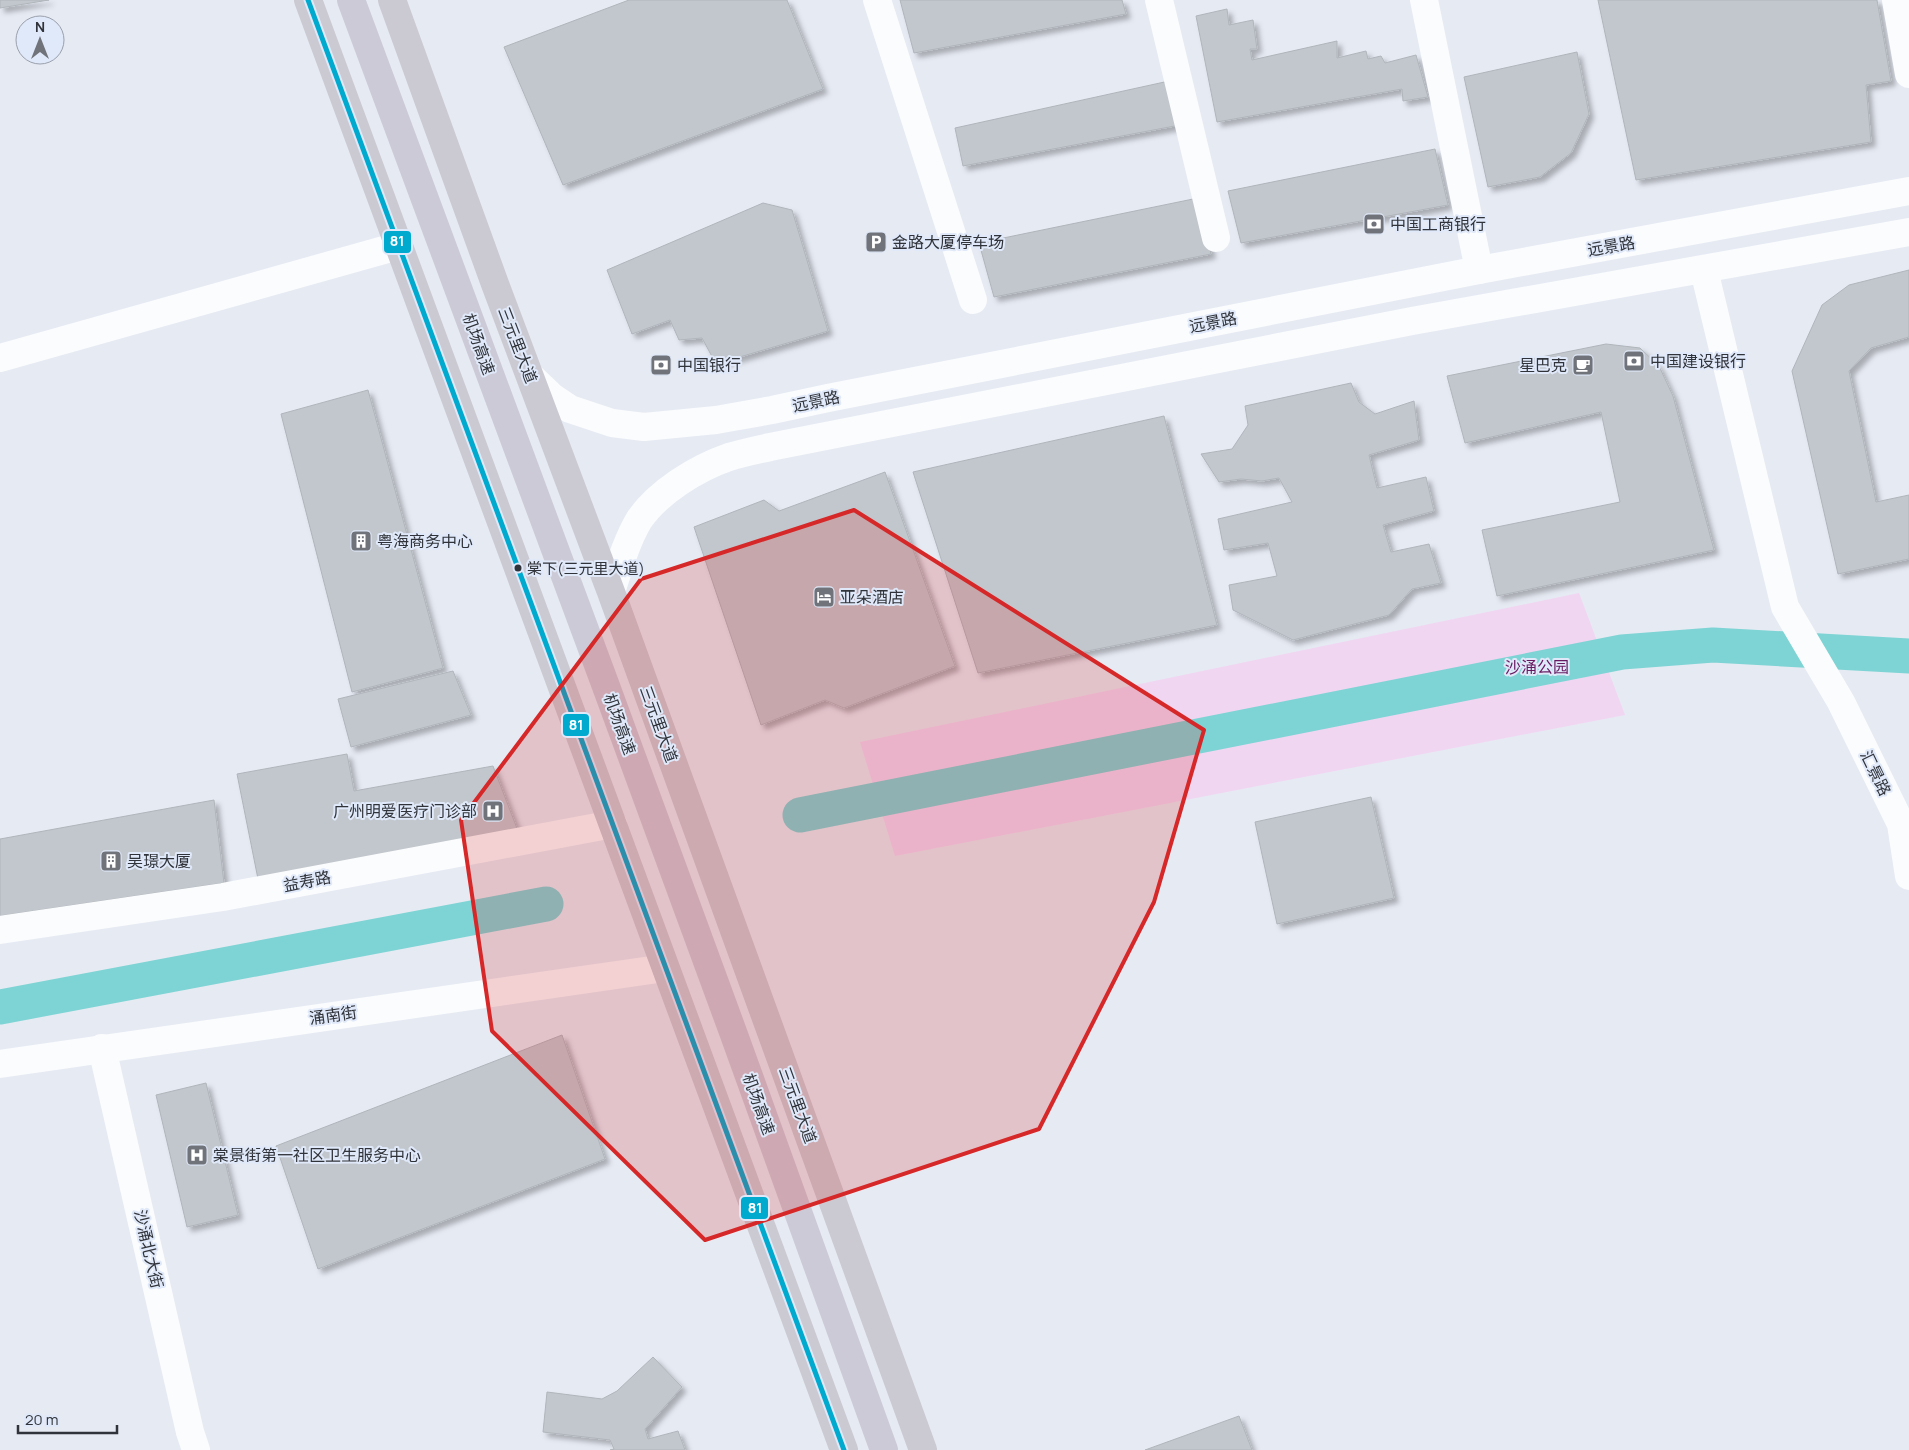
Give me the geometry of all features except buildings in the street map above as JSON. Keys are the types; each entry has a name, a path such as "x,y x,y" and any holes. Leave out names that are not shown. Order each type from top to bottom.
{"highway":[{"name":"机场高速","path":"351,0 679,884 884,1450"}],"main road":[{"path":"308,0 844,1450"},
{"name":"三元里大道","path":"392,0 611,592 923,1450"}],"street":[{"path":"877,0 973,300"},
{"path":"1159,0 1216,238"},
{"path":"1424,0 1479,270"},
{"path":"1896,0 1909,74"},
{"name":"远景路","path":"530,376 552,397 570,409 590,417 612,423 644,427 670,425 772,410 1479,270 1909,191"},
{"path":"611,592 628,543 640,520 665,492 694,473 729,457 770,447 1412,321 1909,232"},
{"path":"0,358 398,246"},
{"name":"汇景路","path":"1704,270 1786,607 1841,702 1901,824 1909,876"},
{"name":"益寿路","path":"0,930 223,897 613,824"},
{"name":"涌南街","path":"0,1064 665,968"},
{"name":"沙涌北大街","path":"102,1048 190,1432 196,1450"}],"highlighted area":[{"path":"854,510 1204,730 1154,902 1039,1129 705,1240 492,1031 461,820 641,579"}],"green space":[{"name":"沙涌公园","path":"1579,593 1625,715 895,856 860,742"}],"waterway":[{"path":"800,815 1622,652 1713,645 1909,656"},
{"path":"0,1007 546,904"}],"transit line":[{"name":"81","path":"308,0 844,1450"}],"place":[{"name":"中国工商银行","path":"1374,224"},
{"name":"金路大厦停车场","path":"876,242"},
{"name":"中国建设银行","path":"1634,361"},
{"name":"中国银行","path":"661,365"},
{"name":"星巴克","path":"1583,365"},
{"name":"粤海商务中心","path":"361,541"},
{"name":"棠下(三元里大道)","path":"518,568"},
{"name":"亚朵酒店","path":"824,597"},
{"name":"广州明爱医疗门诊部","path":"493,811"},
{"name":"吴璟大厦","path":"111,861"},
{"name":"棠景街第一社区卫生服务中心","path":"197,1155"}]}
